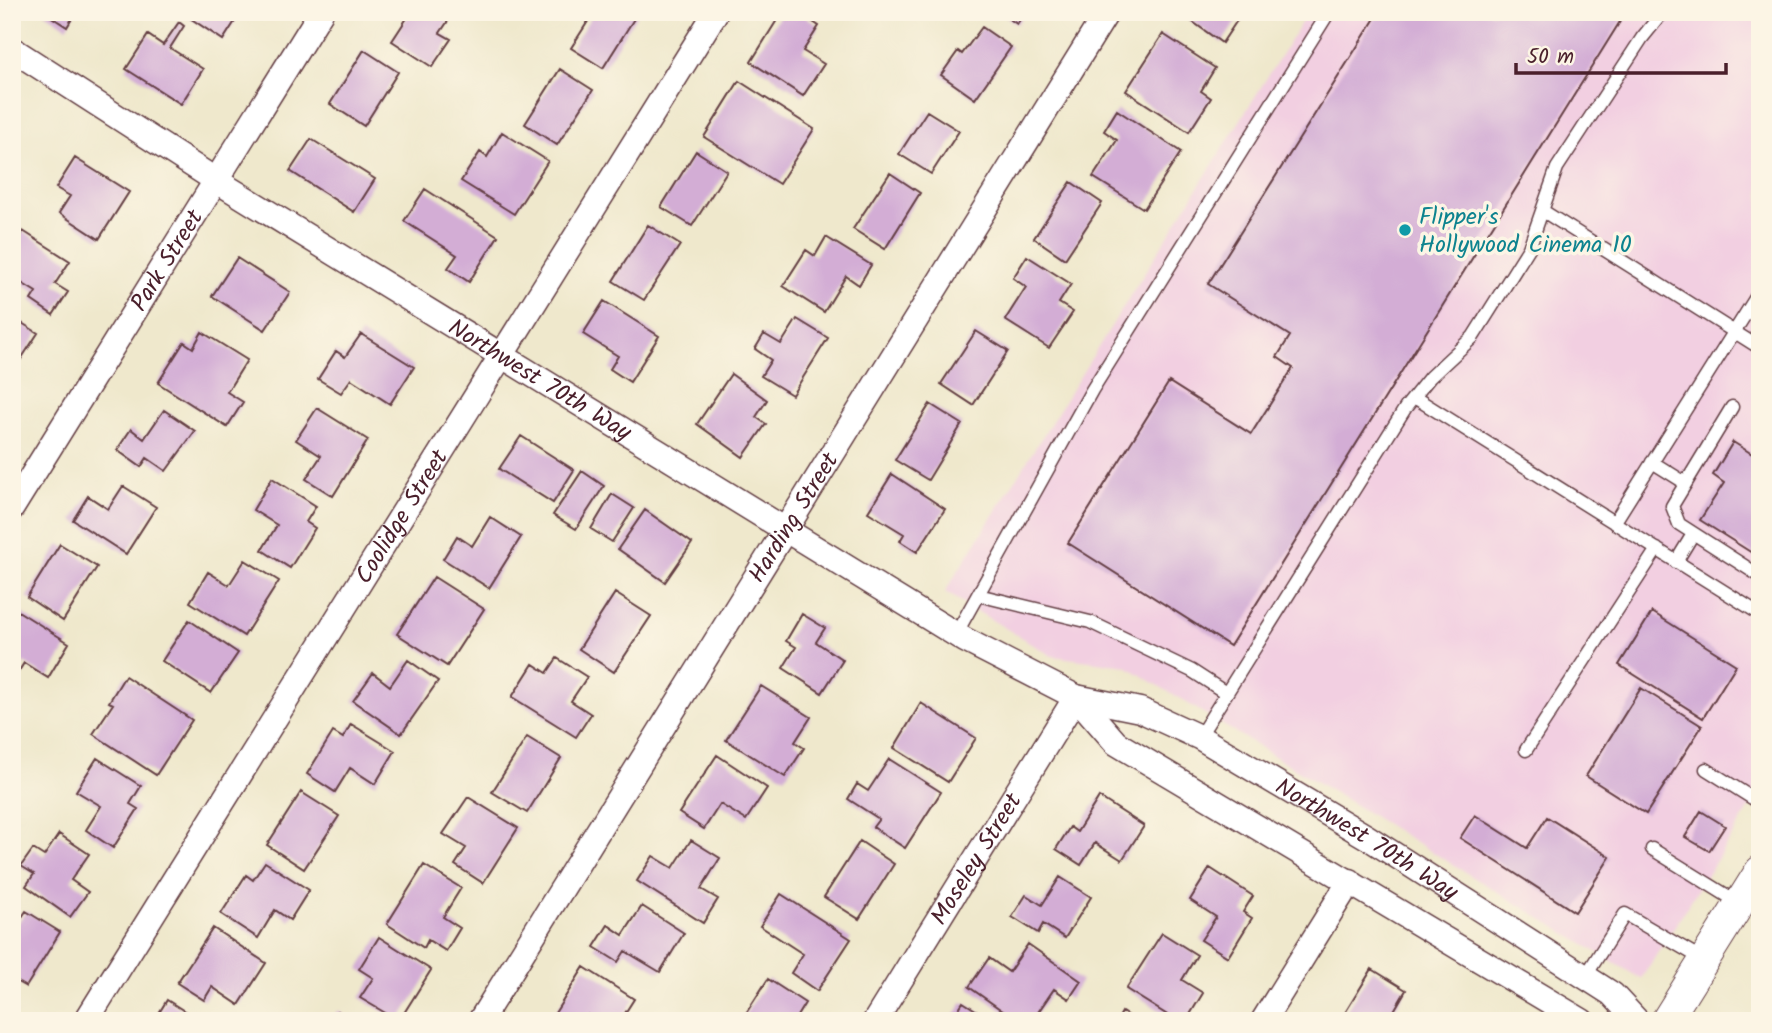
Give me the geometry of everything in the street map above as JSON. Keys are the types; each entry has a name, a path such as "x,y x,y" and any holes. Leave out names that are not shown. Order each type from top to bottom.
{"street":[{"name":"Park Street","path":"12,508 321,12"},
{"name":"Coolidge Street","path":"86,1021 716,12"},
{"name":"Harding Street","path":"480,1021 1107,12"},
{"name":"Northwest 70th Way","path":"12,49 217,181 956,634 1076,697 1140,710 1199,737 1367,837 1612,994 1637,1021"},
{"name":"Northwest 70th Way","path":"1076,697 1116,743 1582,1021"},
{"name":"Moseley Street","path":"875,1021 1076,697"},
{"path":"1666,1021 1760,871"},
{"path":"1264,1021 1350,881"}],"lane":[{"path":"956,634 1092,390 1329,12"},
{"path":"1199,737 1414,397 1430,377 1473,337 1529,248 1557,168 1642,37 1663,12"},
{"path":"1543,211 1760,348"},
{"path":"1614,523 1760,291"},
{"path":"1414,397 1760,614"},
{"path":"1732,407 1672,506 1679,524 1760,576"},
{"path":"1652,462 1685,482"},
{"path":"1676,562 1693,534"},
{"path":"1526,750 1657,549"},
{"path":"978,595 1090,622 1192,671 1226,693"},
{"path":"1706,769 1760,803"},
{"path":"1652,849 1740,903"},
{"path":"1585,977 1625,914 1704,961"}],"shaded area":[{"path":"1308,12 1760,12 1760,792 1641,979 1126,666 1052,656 945,592"}],"building":[{"path":"44,12 76,12 67,27"},
{"path":"181,12 241,12 223,40"},
{"path":"411,12 454,12 440,33 451,39 432,67 392,41"},
{"path":"594,12 637,14 603,68 571,48"},
{"path":"782,12 798,12 819,26 803,51 824,64 803,96 751,62"},
{"path":"999,12 1025,12 1017,24"},
{"path":"1179,12 1236,12 1240,16 1222,43"},
{"path":"1379,12 1626,12 1230,646 1068,543 1169,382 1251,434 1293,368 1277,357 1290,336 1208,284"},
{"path":"179,22 184,26 170,48 203,69 181,104 126,69 148,35 163,45"},
{"path":"982,27 1011,47 975,99 941,75 958,51 962,54"},
{"path":"1163,34 1215,68 1201,91 1211,98 1189,132 1126,91"},
{"path":"364,50 398,72 364,126 330,104"},
{"path":"560,69 593,90 557,145 525,124"},
{"path":"739,81 814,129 779,184 704,137"},
{"path":"1117,110 1181,152 1144,209 1093,177 1117,140 1104,131"},
{"path":"927,111 959,131 931,174 899,154"},
{"path":"502,132 548,161 514,214 461,181 480,152 487,157"},
{"path":"311,139 375,179 354,212 290,171"},
{"path":"696,151 727,171 692,226 661,207"},
{"path":"75,158 129,192 99,239 59,213 70,196 56,188"},
{"path":"890,173 920,193 885,249 853,229"},
{"path":"1071,182 1102,203 1065,259 1034,238"},
{"path":"425,189 498,236 469,282 448,268 457,255 404,221"},
{"path":"648,225 680,245 644,300 613,281"},
{"path":"23,231 70,261 55,284 68,292 53,315 31,300 36,292 12,277 12,247"},
{"path":"826,237 871,265 859,285 846,276 824,312 783,286 806,250 815,256"},
{"path":"1027,256 1071,284 1059,303 1073,312 1049,348 1005,320 1026,287 1013,278"},
{"path":"237,258 290,292 265,330 212,296"},
{"path":"604,301 659,336 630,382 610,369 618,356 583,334"},
{"path":"12,317 38,333 12,373"},
{"path":"797,319 828,338 792,395 761,376 771,360 755,349 764,334 781,344"},
{"path":"976,331 1008,351 973,405 941,384"},
{"path":"202,332 247,360 227,392 243,402 227,427 158,383 184,342 193,348"},
{"path":"361,334 414,367 390,404 351,379 341,393 318,379 336,351 345,357"},
{"path":"731,374 767,400 756,417 766,424 743,457 697,424"},
{"path":"930,404 962,424 928,480 895,460"},
{"path":"317,408 368,440 333,496 306,479 321,456 296,440"},
{"path":"164,410 195,431 166,471 147,458 141,467 117,450 131,429 144,439"},
{"path":"521,436 574,470 553,503 499,469"},
{"path":"1733,442 1760,459 1760,558 1700,520 1724,483 1713,475"},
{"path":"582,471 604,486 576,529 553,515"},
{"path":"892,474 945,509 917,552 900,541 904,534 868,512"},
{"path":"272,478 316,506 306,522 315,528 290,568 262,550 277,525 253,510"},
{"path":"123,486 156,507 126,554 73,520 88,496 108,509"},
{"path":"612,494 634,508 612,542 591,529"},
{"path":"645,510 692,543 665,582 618,549"},
{"path":"490,517 521,537 489,588 443,559 457,536 472,546"},
{"path":"60,544 97,567 63,621 27,597"},
{"path":"245,560 279,581 244,636 190,602 208,572 229,585"},
{"path":"434,577 484,609 447,666 397,634"},
{"path":"615,593 651,616 614,672 579,649"},
{"path":"18,611 69,643 48,678 24,663 12,682 12,621"},
{"path":"1652,612 1736,665 1703,718 1619,665"},
{"path":"802,614 825,628 816,642 843,660 822,693 783,668 796,647 786,641"},
{"path":"189,620 238,653 211,693 162,661"},
{"path":"557,658 587,677 571,701 591,714 576,737 512,697 533,664 547,673"},
{"path":"408,660 438,681 401,734 353,701 373,673 390,686"},
{"path":"125,676 192,720 156,775 93,734 113,704 109,702"},
{"path":"761,686 811,717 795,742 804,748 785,777 726,740"},
{"path":"1641,688 1702,726 1646,814 1586,776"},
{"path":"921,703 976,738 948,782 894,748"},
{"path":"351,724 395,751 375,784 350,768 335,792 307,774 333,732 343,738"},
{"path":"527,737 561,758 527,813 492,792"},
{"path":"717,755 767,788 746,820 720,804 704,829 679,813"},
{"path":"97,758 141,786 130,804 138,809 113,848 86,830 101,806 76,791"},
{"path":"889,759 941,792 905,848 873,827 879,819 848,799 857,784 868,791"},
{"path":"301,792 339,816 304,869 267,845"},
{"path":"468,797 518,828 483,883 455,865 466,848 443,834"},
{"path":"1099,797 1144,826 1122,860 1095,843 1081,865 1056,849 1070,827 1077,832"},
{"path":"1701,811 1725,826 1709,851 1685,837"},
{"path":"1475,815 1527,848 1547,817 1610,857 1575,912 1460,838"},
{"path":"59,834 89,854 71,880 88,892 70,917 26,886 34,874 21,866 33,849 44,856"},
{"path":"691,840 720,858 701,889 718,899 703,923 637,881 653,856 673,868"},
{"path":"860,841 894,864 859,919 824,897"},
{"path":"265,862 309,890 290,920 275,910 258,938 221,914 246,875 253,880"},
{"path":"424,865 461,888 443,917 460,928 446,951 428,940 424,948 387,924"},
{"path":"1210,868 1253,896 1243,912 1252,918 1228,957 1201,940 1216,917 1190,900"},
{"path":"1060,877 1091,897 1065,938 1043,924 1038,933 1012,917 1026,895 1042,905"},
{"path":"781,894 851,939 817,991 791,973 803,954 760,926"},
{"path":"642,906 684,933 660,972 625,951 618,962 594,947 608,925 623,935"},
{"path":"26,911 60,932 26,987 12,979 12,932"},
{"path":"213,928 266,963 239,1005 212,987 204,1000 177,983"},
{"path":"1162,933 1197,955 1182,980 1203,993 1186,1021 1177,1021 1126,989"},
{"path":"379,937 431,970 399,1021 360,998 373,978 359,969"},
{"path":"1028,944 1081,981 1069,999 1054,989 1032,1021 1017,1021 969,987 989,958 1009,972"},
{"path":"584,967 634,999 620,1021 597,1021 588,1015 585,1021 550,1021"},
{"path":"1372,969 1406,990 1388,1021 1340,1021"},
{"path":"768,979 805,1003 794,1021 741,1021"},
{"path":"167,1000 200,1021 154,1021"},
{"path":"963,1002 993,1021 951,1021"},
{"path":"338,1011 353,1021 332,1021"},
{"path":"1122,1012 1136,1021 1117,1021"}],"place":[{"name":"Flipper's Hollywood Cinema 10","path":"1405,230"}]}
